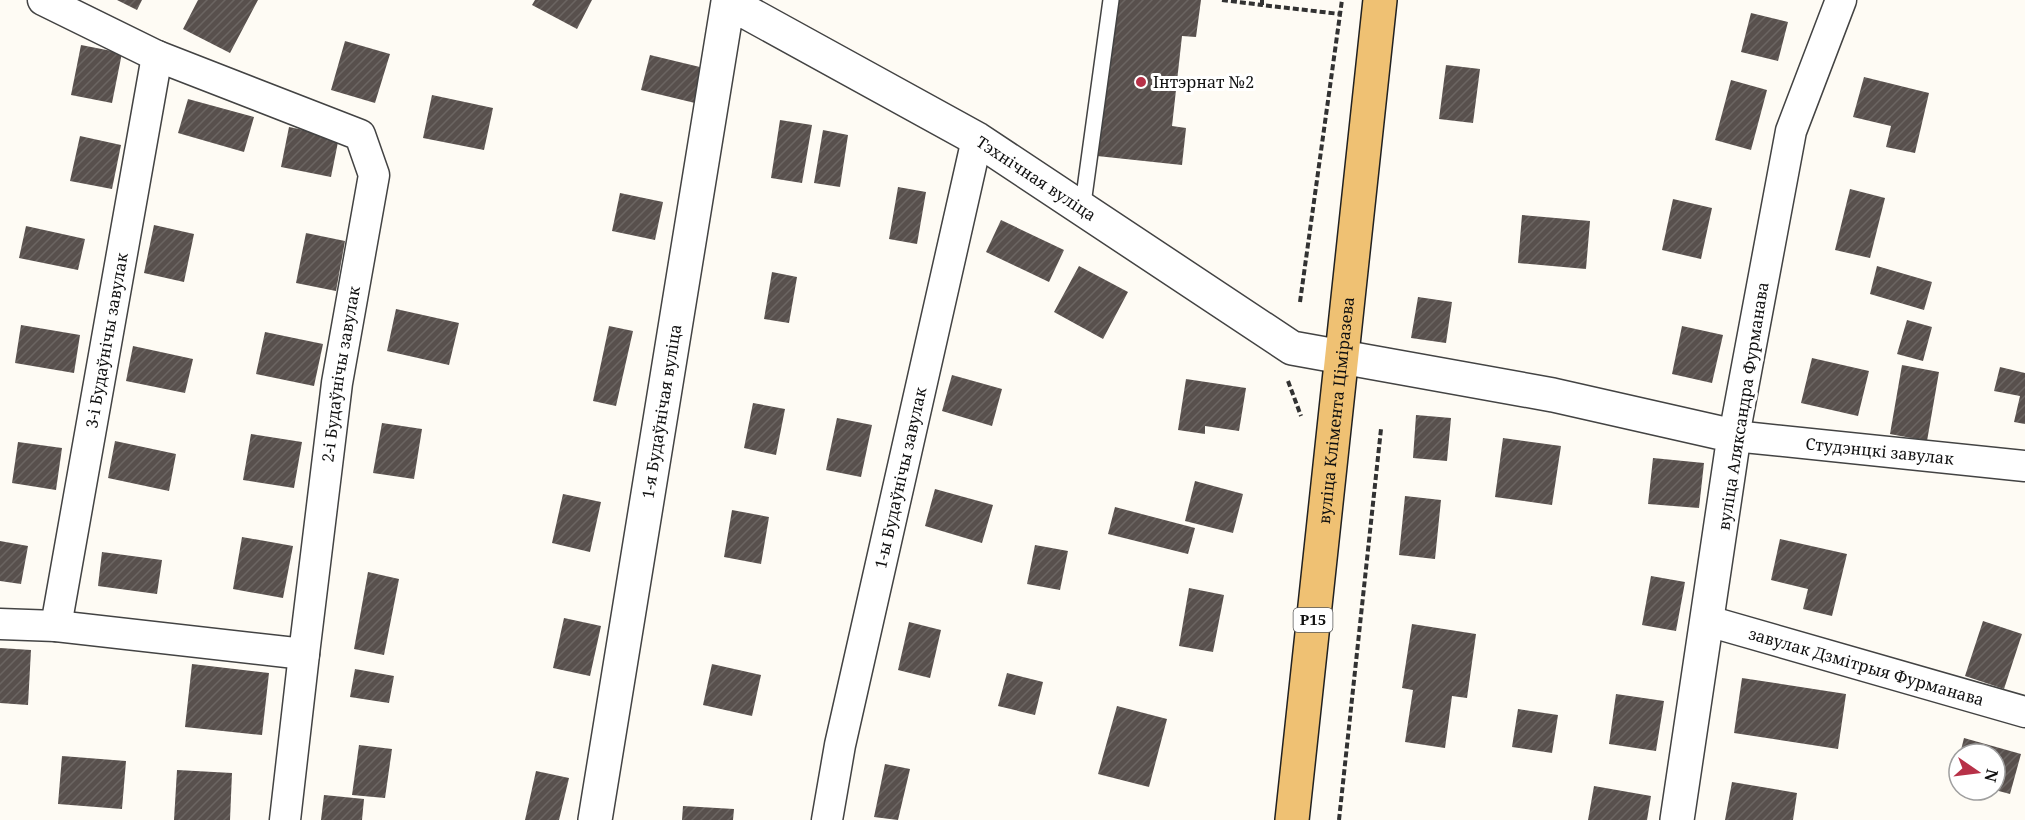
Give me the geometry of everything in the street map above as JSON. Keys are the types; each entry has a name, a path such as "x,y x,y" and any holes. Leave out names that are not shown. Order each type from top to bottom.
{"main road":[{"name":"вуліца Клімента Ціміразева","path":"1292,820 1380,0"}],"street":[{"name":"2-і Будаўнічы завулак","path":"43,0 157,56 360,135 374,175 337,383 285,820"},
{"name":"вуліца Аляксандра Фурманава","path":"1677,820 1734,436 1791,131 1840,0"},
{"name":"Тэхнічная вуліца","path":"727,1 977,139 1082,211 1292,348 1553,395 1734,436"},
{"name":"1-я Будаўнічая вуліца","path":"595,820 727,1"},
{"name":"3-і Будаўнічы завулак","path":"56,626 157,56"},
{"name":"1-ы Будаўнічы завулак","path":"827,820 840,745 977,139"},
{"name":"Студэнцкі завулак","path":"1734,436 2025,466"},
{"name":"завулак Дзмітрыя Фурманава","path":"1708,621 2025,712"},
{"path":"0,624 56,626 304,654"}],"lane":[{"path":"1082,211 1111,0"}],"path":[{"path":"1222,0 1262,2 1340,14"},
{"path":"1300,303 1342,0"},
{"path":"1339,820 1381,429"}],"building":[{"path":"117,0 142,0 137,10"},
{"path":"198,0 258,0 230,53 183,29"},
{"path":"535,0 592,0 577,29 532,5"},
{"name":"Інтэрнат №2","path":"1114,0 1201,0 1196,37 1182,36 1172,126 1186,128 1182,165 1097,156"},
{"path":"1751,13 1788,22 1778,61 1741,52"},
{"path":"345,41 390,54 375,103 331,90"},
{"path":"81,45 122,53 112,103 71,95"},
{"path":"650,55 704,68 695,103 641,90"},
{"path":"1446,65 1480,69 1473,123 1439,119"},
{"path":"1864,77 1929,93 1915,153 1886,147 1891,126 1853,117"},
{"path":"1731,80 1767,90 1751,150 1715,140"},
{"path":"432,95 493,108 484,150 423,138"},
{"path":"188,99 254,117 244,152 178,133"},
{"path":"780,120 812,125 802,183 771,178"},
{"path":"289,127 339,137 331,177 281,167"},
{"path":"823,130 848,135 840,187 814,183"},
{"path":"80,136 121,145 112,189 70,181"},
{"path":"898,187 926,192 917,244 889,239"},
{"path":"1850,189 1885,198 1870,258 1835,250"},
{"path":"620,193 663,202 655,240 612,231"},
{"path":"1673,199 1712,208 1701,259 1662,250"},
{"path":"1522,215 1590,221 1586,269 1518,263"},
{"path":"1001,220 1064,250 1049,282 986,252"},
{"path":"154,225 194,234 184,282 144,273"},
{"path":"26,226 85,239 78,270 19,258"},
{"path":"306,233 345,241 336,291 296,283"},
{"path":"1079,266 1128,292 1103,339 1054,312"},
{"path":"1877,266 1932,282 1924,310 1870,294"},
{"path":"772,272 797,277 789,323 764,319"},
{"path":"1418,297 1452,302 1446,343 1411,338"},
{"path":"396,309 459,323 449,365 387,351"},
{"path":"1907,320 1932,327 1923,361 1897,354"},
{"path":"21,325 80,335 74,373 15,363"},
{"path":"609,326 633,331 616,406 593,401"},
{"path":"1682,326 1723,335 1712,383 1672,374"},
{"path":"265,332 323,344 314,386 256,374"},
{"path":"133,346 193,359 185,393 126,381"},
{"path":"1812,358 1869,371 1858,416 1801,403"},
{"path":"1902,365 1939,372 1927,441 1890,434"},
{"path":"2000,367 2025,373 2025,424 2014,422 2020,396 1994,391"},
{"path":"952,375 1002,389 992,426 942,411"},
{"path":"1186,379 1246,388 1239,431 1205,426 1205,434 1178,430"},
{"path":"753,403 785,409 776,455 744,448"},
{"path":"1416,415 1451,418 1447,461 1413,458"},
{"path":"837,418 872,425 861,477 826,470"},
{"path":"382,423 422,429 414,479 373,473"},
{"path":"251,434 302,442 294,488 243,480"},
{"path":"1503,438 1561,446 1552,505 1495,497"},
{"path":"115,441 176,454 169,491 108,478"},
{"path":"18,442 62,448 56,490 12,483"},
{"path":"1653,458 1704,463 1699,508 1648,504"},
{"path":"1195,481 1243,494 1233,533 1185,521"},
{"path":"935,489 993,505 982,543 925,526"},
{"path":"563,494 601,502 590,552 552,543"},
{"path":"1405,496 1441,500 1435,559 1399,555"},
{"path":"1115,507 1195,528 1188,554 1108,534"},
{"path":"732,510 769,517 761,564 724,557"},
{"path":"242,537 293,546 283,598 233,589"},
{"path":"1780,539 1847,554 1832,616 1803,609 1808,589 1771,580"},
{"path":"0,541 28,546 21,584 0,581"},
{"path":"1035,545 1068,551 1060,590 1027,584"},
{"path":"102,552 162,560 157,594 98,586"},
{"path":"368,572 399,579 384,655 354,649"},
{"path":"1651,576 1685,582 1676,631 1642,625"},
{"path":"1189,588 1224,595 1213,652 1179,646"},
{"path":"564,618 601,626 590,676 553,668"},
{"path":"1983,621 2022,634 2004,689 1965,676"},
{"path":"909,622 941,630 930,678 898,670"},
{"path":"1412,624 1476,634 1467,698 1452,696 1445,748 1405,742 1413,690 1402,688"},
{"path":"0,648 31,650 28,705 0,703"},
{"path":"192,664 269,673 262,735 185,727"},
{"path":"712,664 761,675 752,716 703,705"},
{"path":"355,669 394,676 389,703 350,697"},
{"path":"1007,673 1043,682 1035,715 998,706"},
{"path":"1742,678 1846,694 1838,749 1734,733"},
{"path":"1616,694 1664,701 1656,751 1609,744"},
{"path":"1117,706 1167,719 1149,787 1098,774"},
{"path":"1518,709 1558,715 1552,753 1512,747"},
{"path":"1964,738 1978,742 1963,742"},
{"path":"359,745 392,749 385,798 352,795"},
{"path":"2007,750 2021,754 2010,794 2007,793"},
{"path":"62,756 126,761 122,809 58,804"},
{"path":"885,764 910,769 898,820 874,817"},
{"path":"177,770 232,773 230,820 174,820"},
{"path":"536,771 569,778 559,820 525,820"},
{"path":"1732,782 1797,793 1793,820 1725,820"},
{"path":"1594,786 1651,796 1647,820 1588,820"},
{"path":"324,795 364,799 362,820 321,820"},
{"path":"683,806 734,809 733,820 682,820"}],"place":[{"name":"Інтэрнат №2","path":"1141,82"}]}
